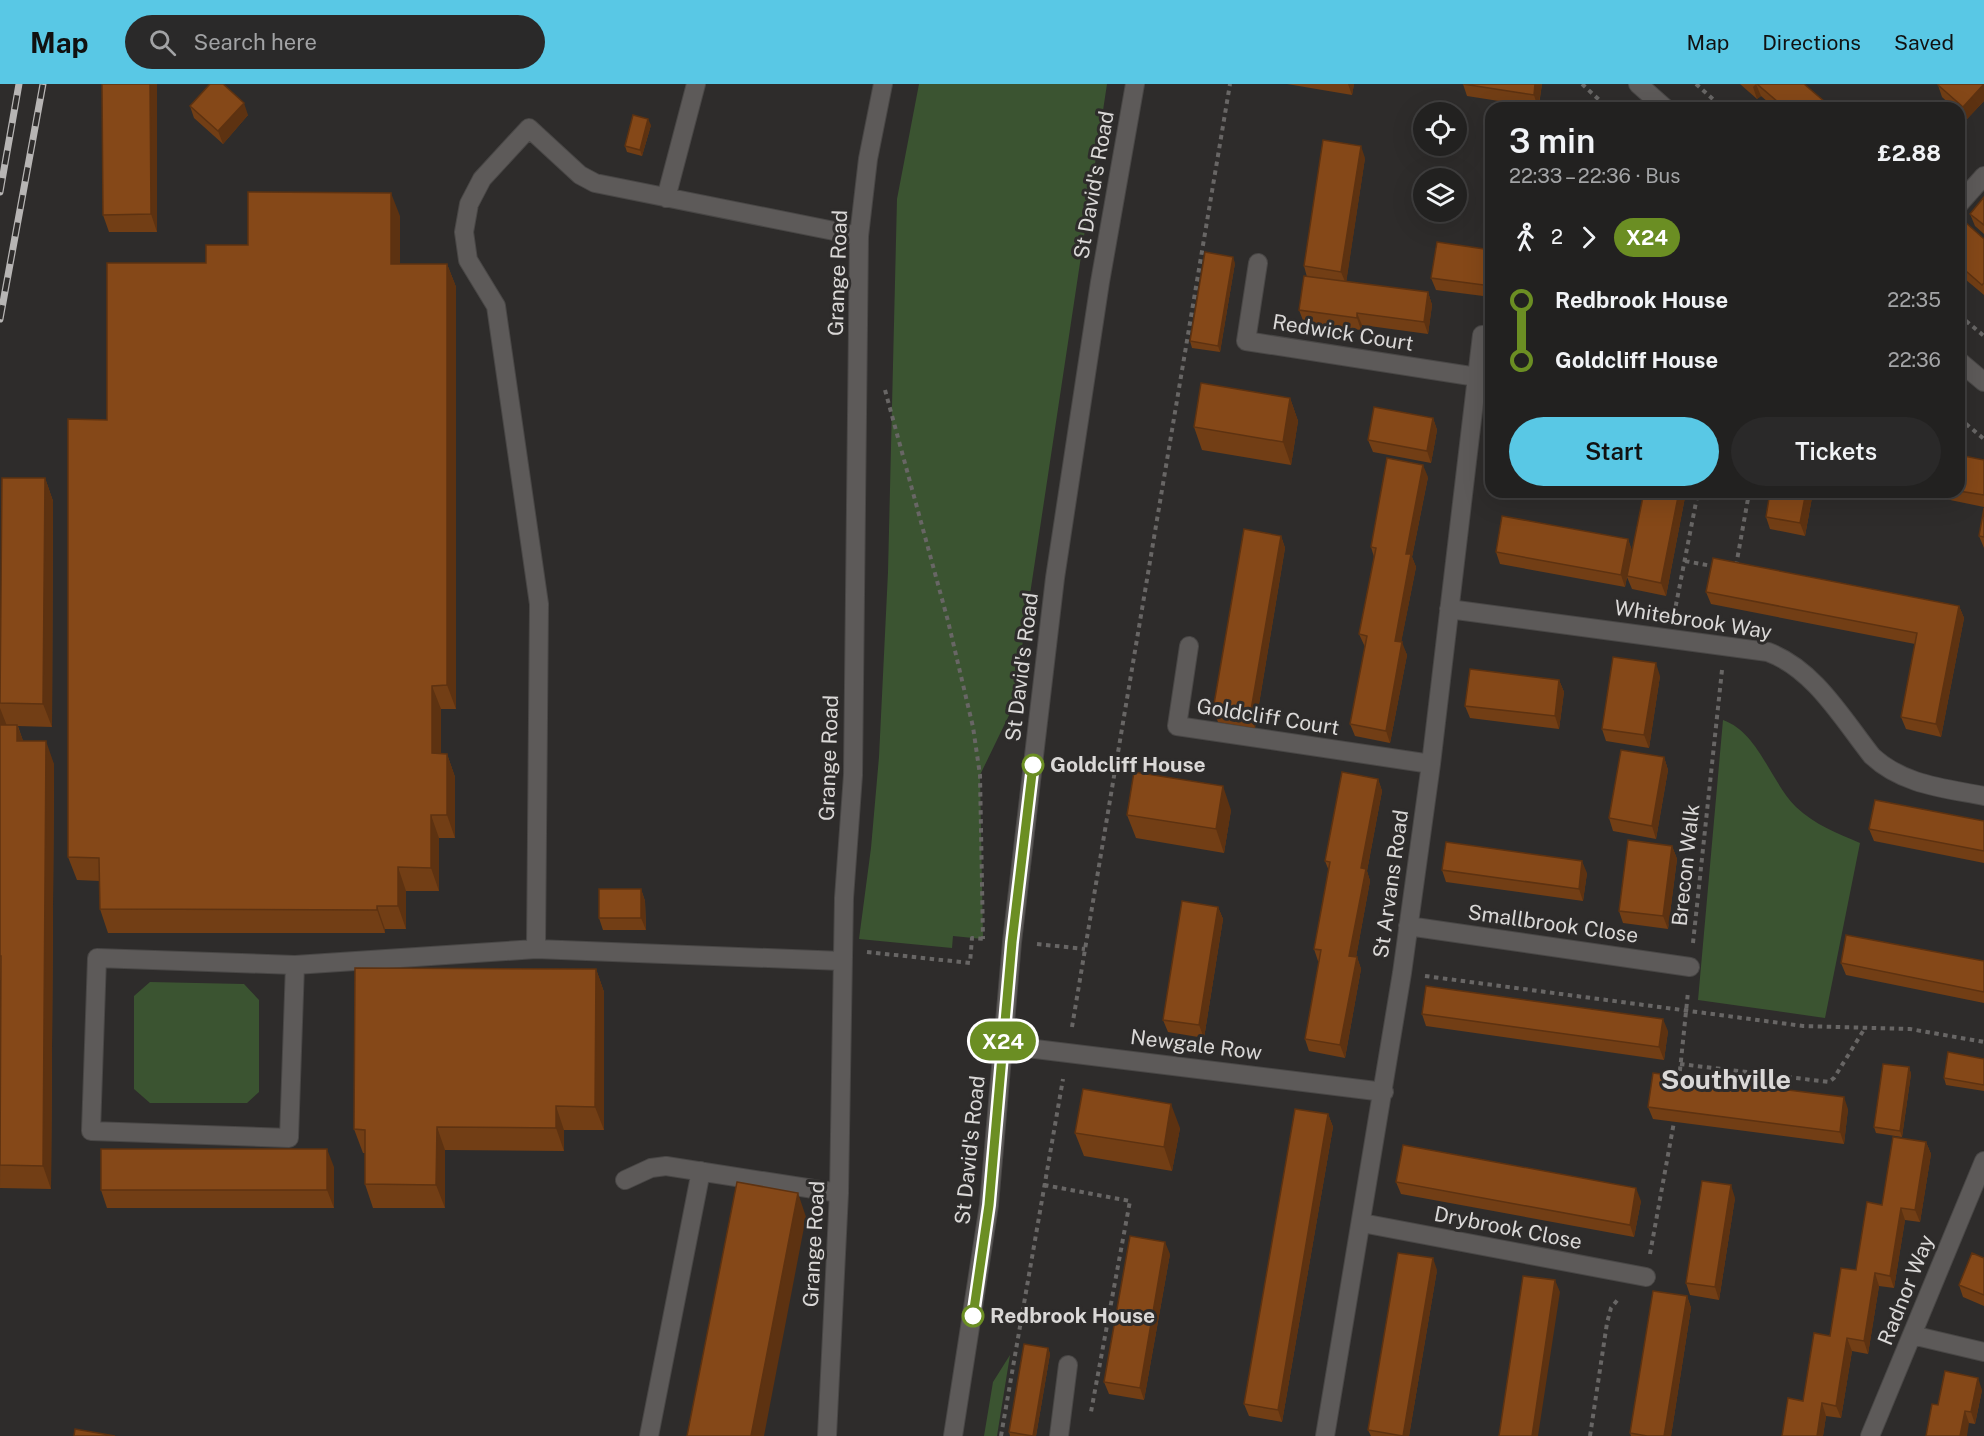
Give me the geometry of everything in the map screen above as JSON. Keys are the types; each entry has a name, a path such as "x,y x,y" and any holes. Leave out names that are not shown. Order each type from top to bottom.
{"street":[{"path":"666,198 696,84"},
{"name":"Grange Road","path":"827,1436 839,1192 842,956 853,775 859,236 868,159 883,84"},
{"name":"St David's Road","path":"952,1436 981,1263 1012,942 1055,578 1100,282 1135,84"},
{"path":"1638,84 1660,96"},
{"path":"536,949 539,604 496,306 468,260 464,247 465,218 483,179 529,128 587,179 604,186 859,236"},
{"path":"1965,197 1984,176"},
{"name":"Redwick Court","path":"1258,263 1246,341 1477,377"},
{"name":"St Arvans Road","path":"1325,1436 1402,973 1431,764 1482,335"},
{"path":"1965,366 1984,382"},
{"name":"Whitebrook Way","path":"1449,609 1670,637 1767,652 1794,664 1812,681 1872,756 1896,775 1984,796"},
{"name":"Goldcliff Court","path":"1189,646 1177,726 1431,764"},
{"name":"Smallbrook Close","path":"1408,926 1690,968"},
{"path":"295,965 289,1138 91,1131 97,958 295,965 536,949 842,956"},
{"name":"Newgale Row","path":"1003,1045 1384,1092"},
{"name":"Radnor Way","path":"1870,1436 1984,1161"},
{"path":"625,1180 658,1166 839,1192"},
{"path":"649,1436 701,1171"},
{"name":"Drybrook Close","path":"1362,1223 1646,1277"},
{"path":"1912,1335 1984,1352"},
{"path":"1059,1436 1068,1365"}],"path":[{"path":"1001,1436 1068,1052 1230,84"},
{"path":"1582,84 1602,102"},
{"path":"1696,84 1716,102"},
{"path":"1965,320 1984,336"},
{"path":"882,379 948,621 973,727 980,775 984,939"},
{"path":"1965,423 1984,439"},
{"path":"1670,637 1697,498"},
{"path":"1735,570 1746,498"},
{"path":"1685,561 1725,568"},
{"name":"Brecon Walk","path":"1678,1088 1724,645"},
{"path":"842,956 970,963 972,938 1085,949"},
{"path":"1402,973 1803,1026 1910,1029 1984,1042"},
{"path":"1680,1064 1829,1082 1834,1078 1865,1027"},
{"path":"1044,1185 1130,1201 1089,1424"}],"green space":[{"path":"919,84 1107,84 1013,707 980,775 983,939 953,936 952,948 859,939 871,848 879,757 888,572 897,199"},
{"path":"1723,720 1746,735 1796,807 1819,824 1860,843 1825,1018 1698,1000"},
{"path":"150,982 244,984 259,1000 259,1092 247,1103 150,1103 134,1089 134,996"},
{"path":"1010,1355 997,1436 984,1436 993,1382"}],"building":[{"path":"102,84 150,84 151,214 103,215"},
{"path":"210,84 223,84 244,103 218,131 190,106"},
{"path":"1463,84 1535,84 1534,95"},
{"path":"1757,84 1804,84 1825,102 1778,102"},
{"path":"1984,84 1965,105 1965,102 1957,102 1938,85"},
{"path":"633,115 648,119 640,150 625,146"},
{"path":"1323,140 1361,146 1341,272 1304,266"},
{"path":"248,192 391,193 391,264 447,264 447,685 432,686 432,753 447,754 447,815 431,815 431,868 398,867 398,906 377,906 377,910 100,909 99,858 68,857 68,419 107,420 107,263 206,263 206,245 248,245"},
{"path":"1984,197 1984,225 1970,214"},
{"path":"1965,222 1984,239 1984,283 1982,285 1965,270"},
{"path":"1437,242 1485,249 1485,285 1431,278"},
{"path":"1205,252 1233,257 1218,346 1190,341"},
{"path":"1304,276 1428,292 1424,322 1357,313 1357,318 1299,310"},
{"path":"1201,383 1290,398 1283,442 1194,427"},
{"path":"1374,407 1433,418 1427,451 1368,440"},
{"path":"1965,456 1984,460 1984,495 1965,492"},
{"path":"1387,458 1423,465 1406,554 1411,554 1395,641 1402,642 1386,731 1350,724 1367,636 1359,634 1376,548 1371,547"},
{"path":"2,478 45,478 43,704 0,703"},
{"path":"1643,498 1678,498 1661,583 1627,576"},
{"path":"1769,498 1805,498 1800,523 1766,517"},
{"path":"1984,508 1984,537 1979,536"},
{"path":"1502,516 1628,539 1621,575 1496,552"},
{"path":"1244,529 1281,536 1250,716 1213,710"},
{"path":"1713,558 1959,606 1936,724 1901,717 1917,633 1706,592"},
{"path":"1613,657 1656,663 1644,735 1602,729"},
{"path":"1470,669 1559,680 1555,716 1465,706"},
{"path":"0,725 17,725 17,741 46,741 43,1166 0,1165"},
{"path":"1621,750 1664,757 1652,826 1609,818"},
{"path":"1134,772 1223,786 1216,829 1127,815"},
{"path":"1342,772 1378,779 1361,868 1366,869 1349,956 1357,957 1340,1045 1305,1039 1321,950 1314,949 1330,862 1325,861"},
{"path":"1875,800 1984,821 1984,851 1869,829"},
{"path":"1628,840 1672,846 1663,916 1619,911"},
{"path":"1446,842 1582,861 1579,889 1442,870"},
{"path":"599,889 641,889 641,918 599,918"},
{"path":"1182,901 1218,907 1199,1025 1163,1020"},
{"path":"1846,935 1984,961 1984,992 1841,963"},
{"path":"355,968 596,969 595,1107 556,1106 556,1128 437,1127 436,1185 365,1184 365,1130 354,1129"},
{"path":"1426,986 1663,1019 1659,1047 1422,1014"},
{"path":"1948,1052 1984,1059 1984,1085 1944,1078"},
{"path":"1883,1064 1909,1067 1900,1131 1874,1127"},
{"path":"1653,1073 1844,1097 1840,1132 1648,1107"},
{"path":"1083,1089 1171,1104 1164,1147 1075,1133"},
{"path":"1295,1109 1328,1114 1278,1410 1244,1404"},
{"path":"1893,1137 1926,1142 1915,1210 1901,1208 1890,1276 1875,1273 1864,1341 1847,1338 1836,1406 1822,1403 1817,1436 1782,1436 1788,1398 1803,1401 1814,1333 1830,1336 1841,1268 1856,1270 1867,1202 1882,1205"},
{"path":"1403,1145 1636,1188 1630,1225 1396,1182"},
{"path":"101,1149 327,1149 327,1190 101,1190"},
{"path":"1702,1181 1731,1185 1715,1287 1686,1283"},
{"path":"737,1182 798,1193 751,1436 687,1436"},
{"path":"1130,1236 1165,1242 1140,1388 1104,1382"},
{"path":"1398,1253 1433,1258 1403,1436 1368,1430"},
{"path":"1972,1253 1984,1258 1984,1295 1959,1285"},
{"path":"1523,1276 1555,1280 1532,1436 1499,1436"},
{"path":"1653,1291 1687,1296 1664,1436 1630,1433"},
{"path":"1024,1344 1048,1348 1033,1436 1009,1432"},
{"path":"1945,1371 1978,1378 1971,1412 1965,1411 1960,1436 1926,1436 1932,1404 1938,1405"},
{"path":"75,1429 115,1436 74,1436"}],"railway":[{"path":"0,192 19,84"},
{"path":"0,319 43,84"}],"bus line":[{"name":"X24","path":"973,1316 989,1205 1012,942 1033,765"}],"place":[{"name":"Goldcliff House","path":"1033,765"},
{"name":"Redbrook House","path":"973,1316"}],"district":[{"name":"Southville","path":"1726,1080"}]}
